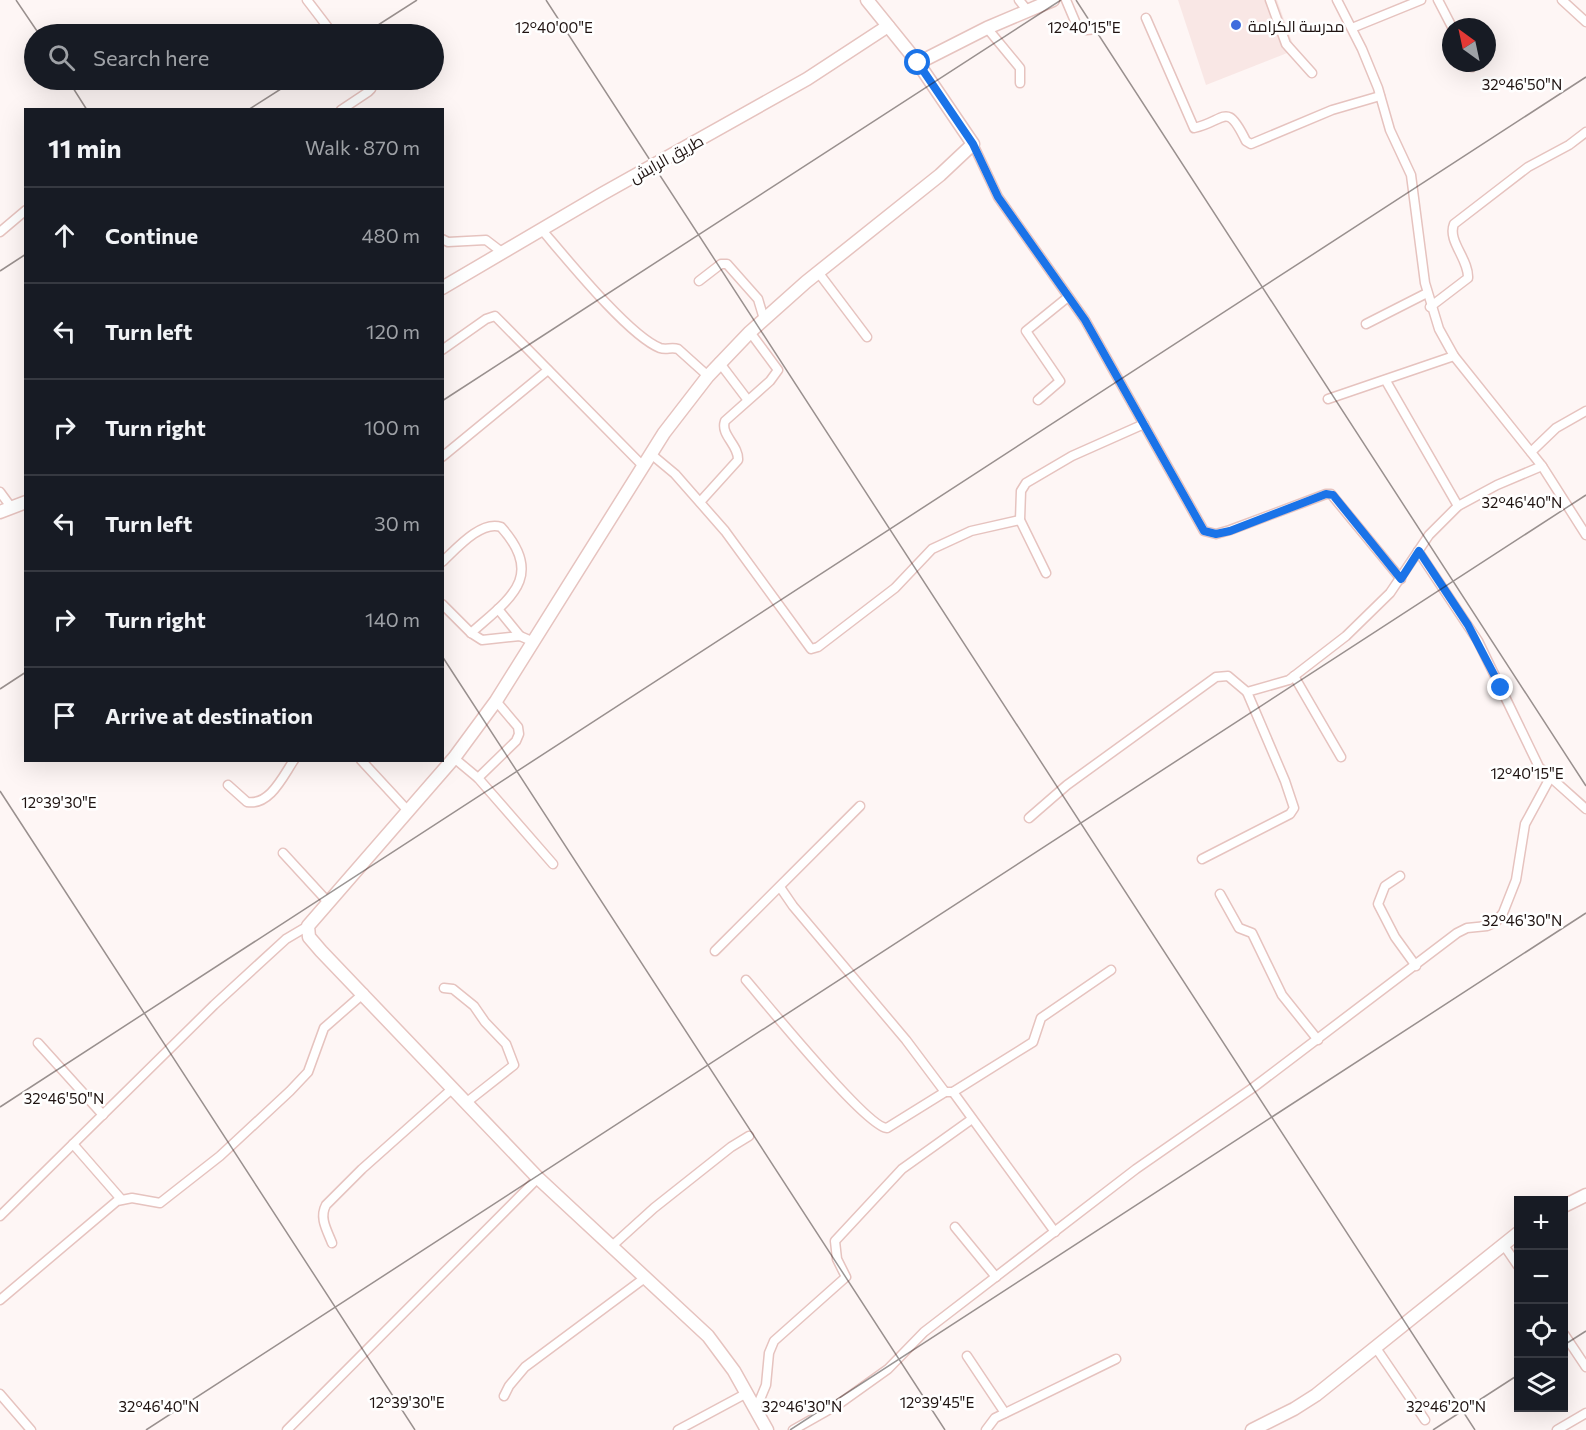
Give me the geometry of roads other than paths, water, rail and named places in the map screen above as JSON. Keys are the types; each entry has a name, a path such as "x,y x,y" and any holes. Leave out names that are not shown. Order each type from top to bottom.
{"street":[{"path":"308,0 326,24"},
{"path":"867,0 918,63 973,144 998,197 1085,320 1207,532 1230,531 1331,494 1401,579"},
{"path":"918,63 987,28 1023,5 1053,0"},
{"path":"1066,0 1077,26 1086,30 1098,29"},
{"path":"1270,0 1286,44 1312,73"},
{"path":"1337,0 1352,28 1380,96 1390,130 1411,175 1430,307 1454,356 1542,466 1586,536"},
{"path":"1352,28 1422,0"},
{"path":"1438,0 1447,18"},
{"path":"1562,0 1586,22"},
{"path":"1146,18 1194,128 1224,114 1236,121 1246,141 1251,144 1332,110 1380,96"},
{"name":"طريق الرابش","path":"444,287 807,79 888,26"},
{"path":"987,28 1020,68 1020,83"},
{"path":"344,108 369,90"},
{"path":"1430,307 1468,278 1452,234 1454,224 1528,167 1569,146 1586,132"},
{"path":"0,1216 214,1005 286,939 308,926 409,812 454,758 496,701 651,454 719,362 818,272 940,175 973,144"},
{"path":"0,232 24,212"},
{"path":"542,230 572,266 633,328 662,349 678,349 708,376"},
{"path":"444,240 453,242 486,240 503,254"},
{"path":"699,281 720,264 727,264 758,299 764,320"},
{"path":"818,272 867,337"},
{"path":"1366,324 1427,293"},
{"path":"1038,400 1060,381 1026,331 1068,297"},
{"path":"444,349 495,316 644,466"},
{"path":"700,502 738,460 738,451 723,425 747,399 770,381 778,370 750,332"},
{"path":"1328,399 1454,356"},
{"path":"719,362 747,399"},
{"path":"444,455 548,370"},
{"path":"1386,381 1458,507"},
{"path":"1531,452 1556,428 1586,411"},
{"path":"1047,573 1020,520 1021,491 1034,476 1144,424"},
{"path":"651,454 700,502 754,568 811,649 818,648 895,588 932,549 971,531 1020,520"},
{"path":"1247,692 1282,682 1294,676 1367,617 1401,579 1436,526 1458,507 1497,485 1542,466"},
{"path":"0,492 5,510 24,503"},
{"path":"444,560 480,531 495,525 501,527 518,548 522,564 517,588 471,633"},
{"path":"1419,551 1478,642 1532,755 1550,778 1586,809"},
{"path":"444,606 471,633 485,641 520,636"},
{"path":"498,609 520,636 534,642"},
{"path":"1029,818 1049,804 1067,785 1216,677 1228,676 1247,692 1294,808 1290,814 1202,859"},
{"path":"1294,676 1341,757"},
{"path":"478,778 516,741 519,734 518,727 496,701"},
{"path":"454,758 478,778 553,864"},
{"path":"228,786 247,802 259,802 267,797 293,762"},
{"path":"363,762 409,812"},
{"path":"793,1430 839,1404 888,1369 924,1332 1136,1168 1318,1040 1463,930 1496,922 1503,913 1516,880 1525,824 1550,778"},
{"path":"715,951 860,806"},
{"path":"283,853 328,902"},
{"path":"1400,876 1385,886 1378,904 1395,937 1416,966"},
{"path":"780,887 972,1119 1055,1232"},
{"path":"1220,894 1239,928 1252,933 1282,995 1318,1040"},
{"path":"308,926 313,941 538,1178 708,1336 747,1393 767,1430"},
{"path":"746,980 853,1102 878,1126 887,1128 1033,1042 1041,1018 1111,970"},
{"path":"444,988 453,989 474,1006 485,1022 506,1044 514,1065 467,1102"},
{"path":"0,1300 121,1199 132,1198 160,1203 220,1156 308,1071 324,1028 363,993"},
{"path":"38,1043 103,1115"},
{"path":"332,1243 323,1219 322,1211 326,1205 362,1169 453,1088"},
{"path":"756,1409 766,1384 769,1353 774,1341 846,1277 837,1259 835,1241 902,1168 972,1119"},
{"path":"612,1246 654,1208 691,1182 722,1154 749,1136"},
{"path":"73,1144 121,1199"},
{"path":"287,1430 538,1178"},
{"path":"1568,1204 1586,1195"},
{"path":"956,1227 996,1277"},
{"path":"1252,1430 1278,1418 1316,1395 1514,1236"},
{"path":"1503,1244 1514,1260"},
{"path":"504,1396 509,1386 525,1367 645,1276"},
{"path":"1568,1341 1586,1367"},
{"path":"1376,1348 1425,1420"},
{"path":"967,1356 1005,1413"},
{"path":"986,1430 995,1418 1116,1359"},
{"path":"678,1430 747,1393"},
{"path":"0,1394 31,1430"},
{"path":"1557,1430 1586,1413"}],"place":[{"name":"مدرسة الكرامة","path":"1236,25"}]}
